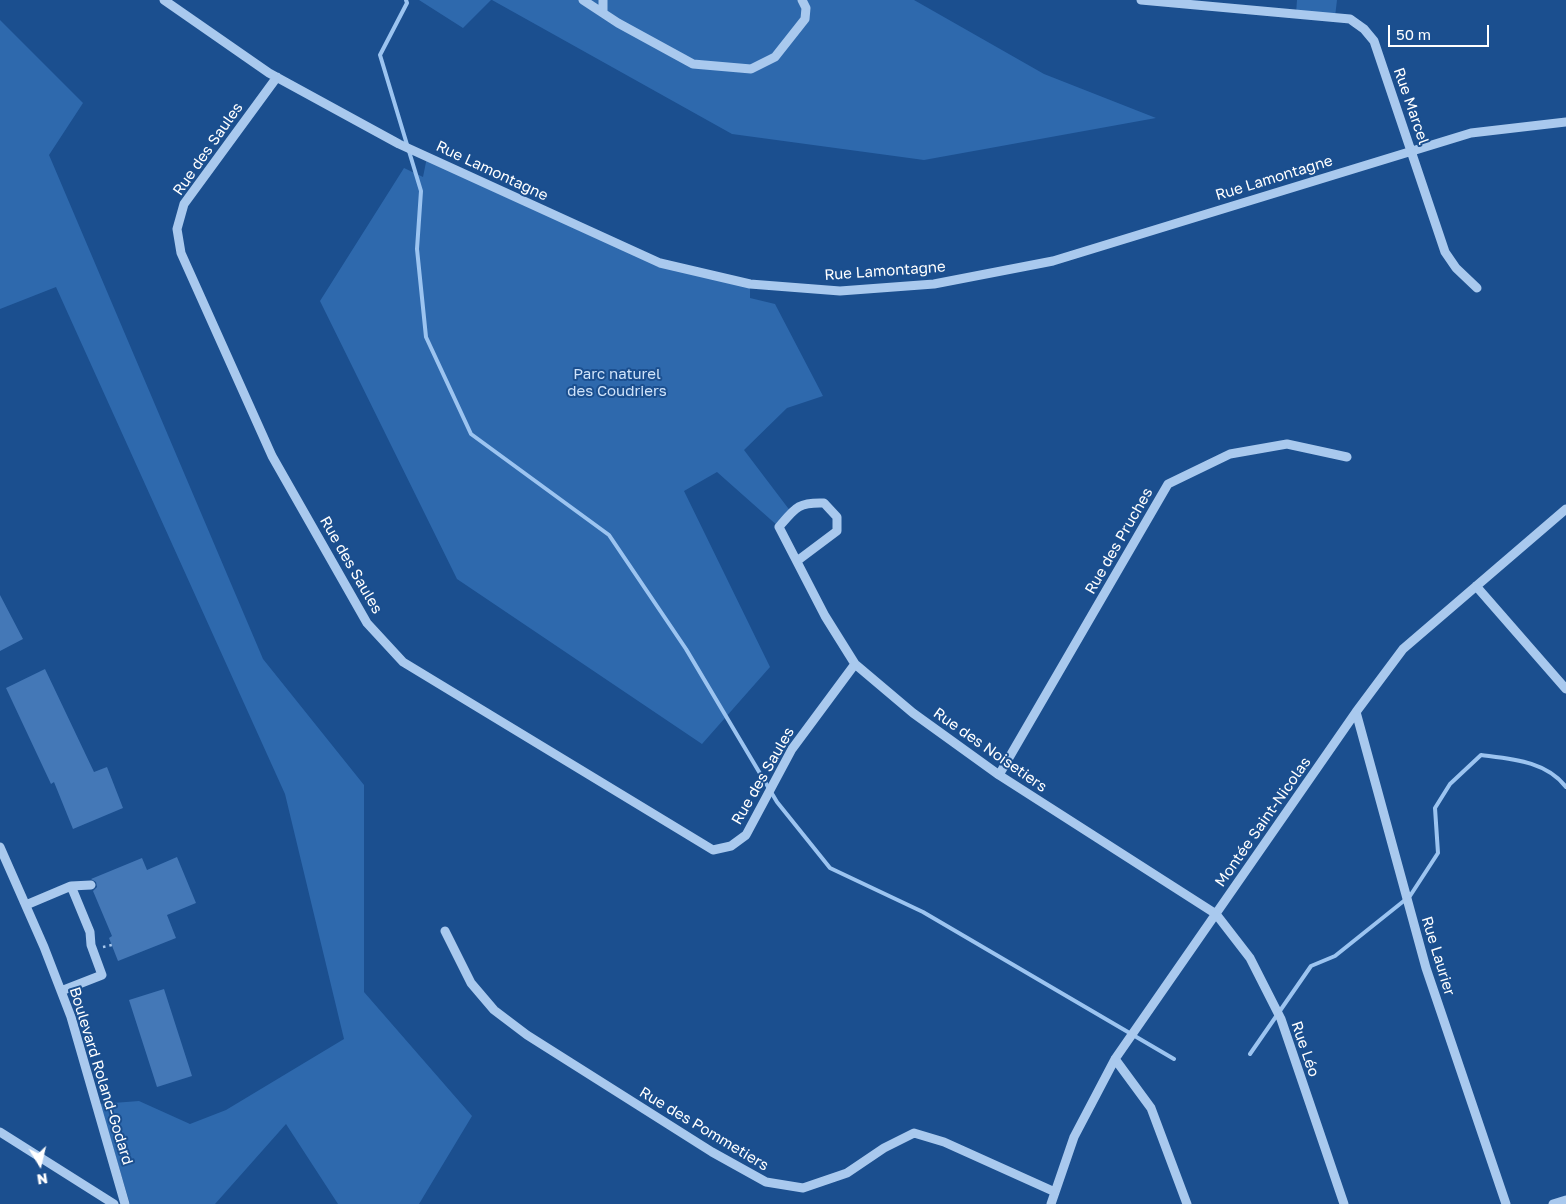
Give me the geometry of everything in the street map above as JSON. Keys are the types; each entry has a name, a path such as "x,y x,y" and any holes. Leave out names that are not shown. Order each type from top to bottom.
{"street":[{"name":"Rue Lamontagne","path":"164,0 276,77 399,144 660,263 750,284 840,291 934,284 1053,261 1471,133 1566,122"},
{"path":"583,0 693,64 751,69 775,57 804,19 806,8 802,0"},
{"path":"603,0 603,13"},
{"name":"Rue Marcel","path":"1141,0 1350,19 1364,29 1374,41 1412,150 1444,252 1456,268 1477,288"},
{"name":"Rue des Saules","path":"276,77 184,204 177,229 181,253 272,456 367,622 403,662 713,850 731,846 746,834 792,749 855,664"},
{"name":"Rue des Pruches","path":"999,775 1168,484 1230,454 1286,444 1347,457"},
{"name":"Rue des Noisetiers","path":"797,562 837,531 837,517 824,503 806,502 791,512 779,527 797,562 825,616 855,664 913,713 999,775 1216,914"},
{"name":"Montée Saint-Nicolas","path":"1051,1204 1074,1137 1115,1059 1356,712 1403,649 1566,509"},
{"path":"1476,586 1566,689"},
{"name":"Rue Laurier","path":"1356,712 1426,968 1506,1204"},
{"name":"Boulevard Roland-Godard","path":"0,846 71,1017 125,1204"},
{"path":"26,905 71,886 91,885"},
{"path":"61,992 102,974 91,945 90,932 71,886"},
{"name":"Rue Léo","path":"1216,914 1250,958 1280,1019 1344,1204"},
{"name":"Rue des Pommetiers","path":"445,931 471,983 500,1015 560,1056 712,1152 766,1182 803,1188 846,1173 884,1148 914,1134 944,1142 1055,1192"},
{"path":"1115,1059 1151,1108 1187,1204"},
{"path":"0,1132 114,1204"},
{"path":"1554,1204 1566,1200"}],"green space":[{"path":"419,0 491,0 463,28"},
{"path":"492,0 914,0 1044,74 1156,118 924,160 732,134"},
{"path":"1297,0 1337,0 1335,17 1296,14"},
{"path":"0,20 83,103 49,155 263,659 364,785 364,992 472,1116 419,1204 338,1204 286,1124 215,1204 130,1204 100,1104 139,1101 190,1124 226,1110 344,1039 285,794 56,287 0,309"},
{"name":"Parc naturel des Coudriers","path":"427,157 660,263 750,284 750,298 775,304 823,396 787,408 744,450 791,512 779,527 717,472 684,491 770,667 702,744 457,579 320,301 404,168 423,177"}],"building":[{"path":"0,595 23,639 0,651"},
{"path":"45,669 94,772 107,767 123,808 73,829 54,782 51,784 6,688"},
{"path":"177,857 196,903 167,915 176,938 118,961 109,938 112,936 93,891 97,887 96,882 91,879 142,858 147,870"},
{"path":"164,989 192,1076 157,1087 129,1000"}],"waterway":[{"path":"406,0 407,3 380,55 421,191 417,249 426,337 471,434 609,535 686,649 777,802 830,868 923,912 1174,1059"},
{"path":"1250,1054 1311,966 1335,956 1410,896 1438,853 1435,808 1450,784 1481,755 1528,763 1549,772 1566,787"}]}
